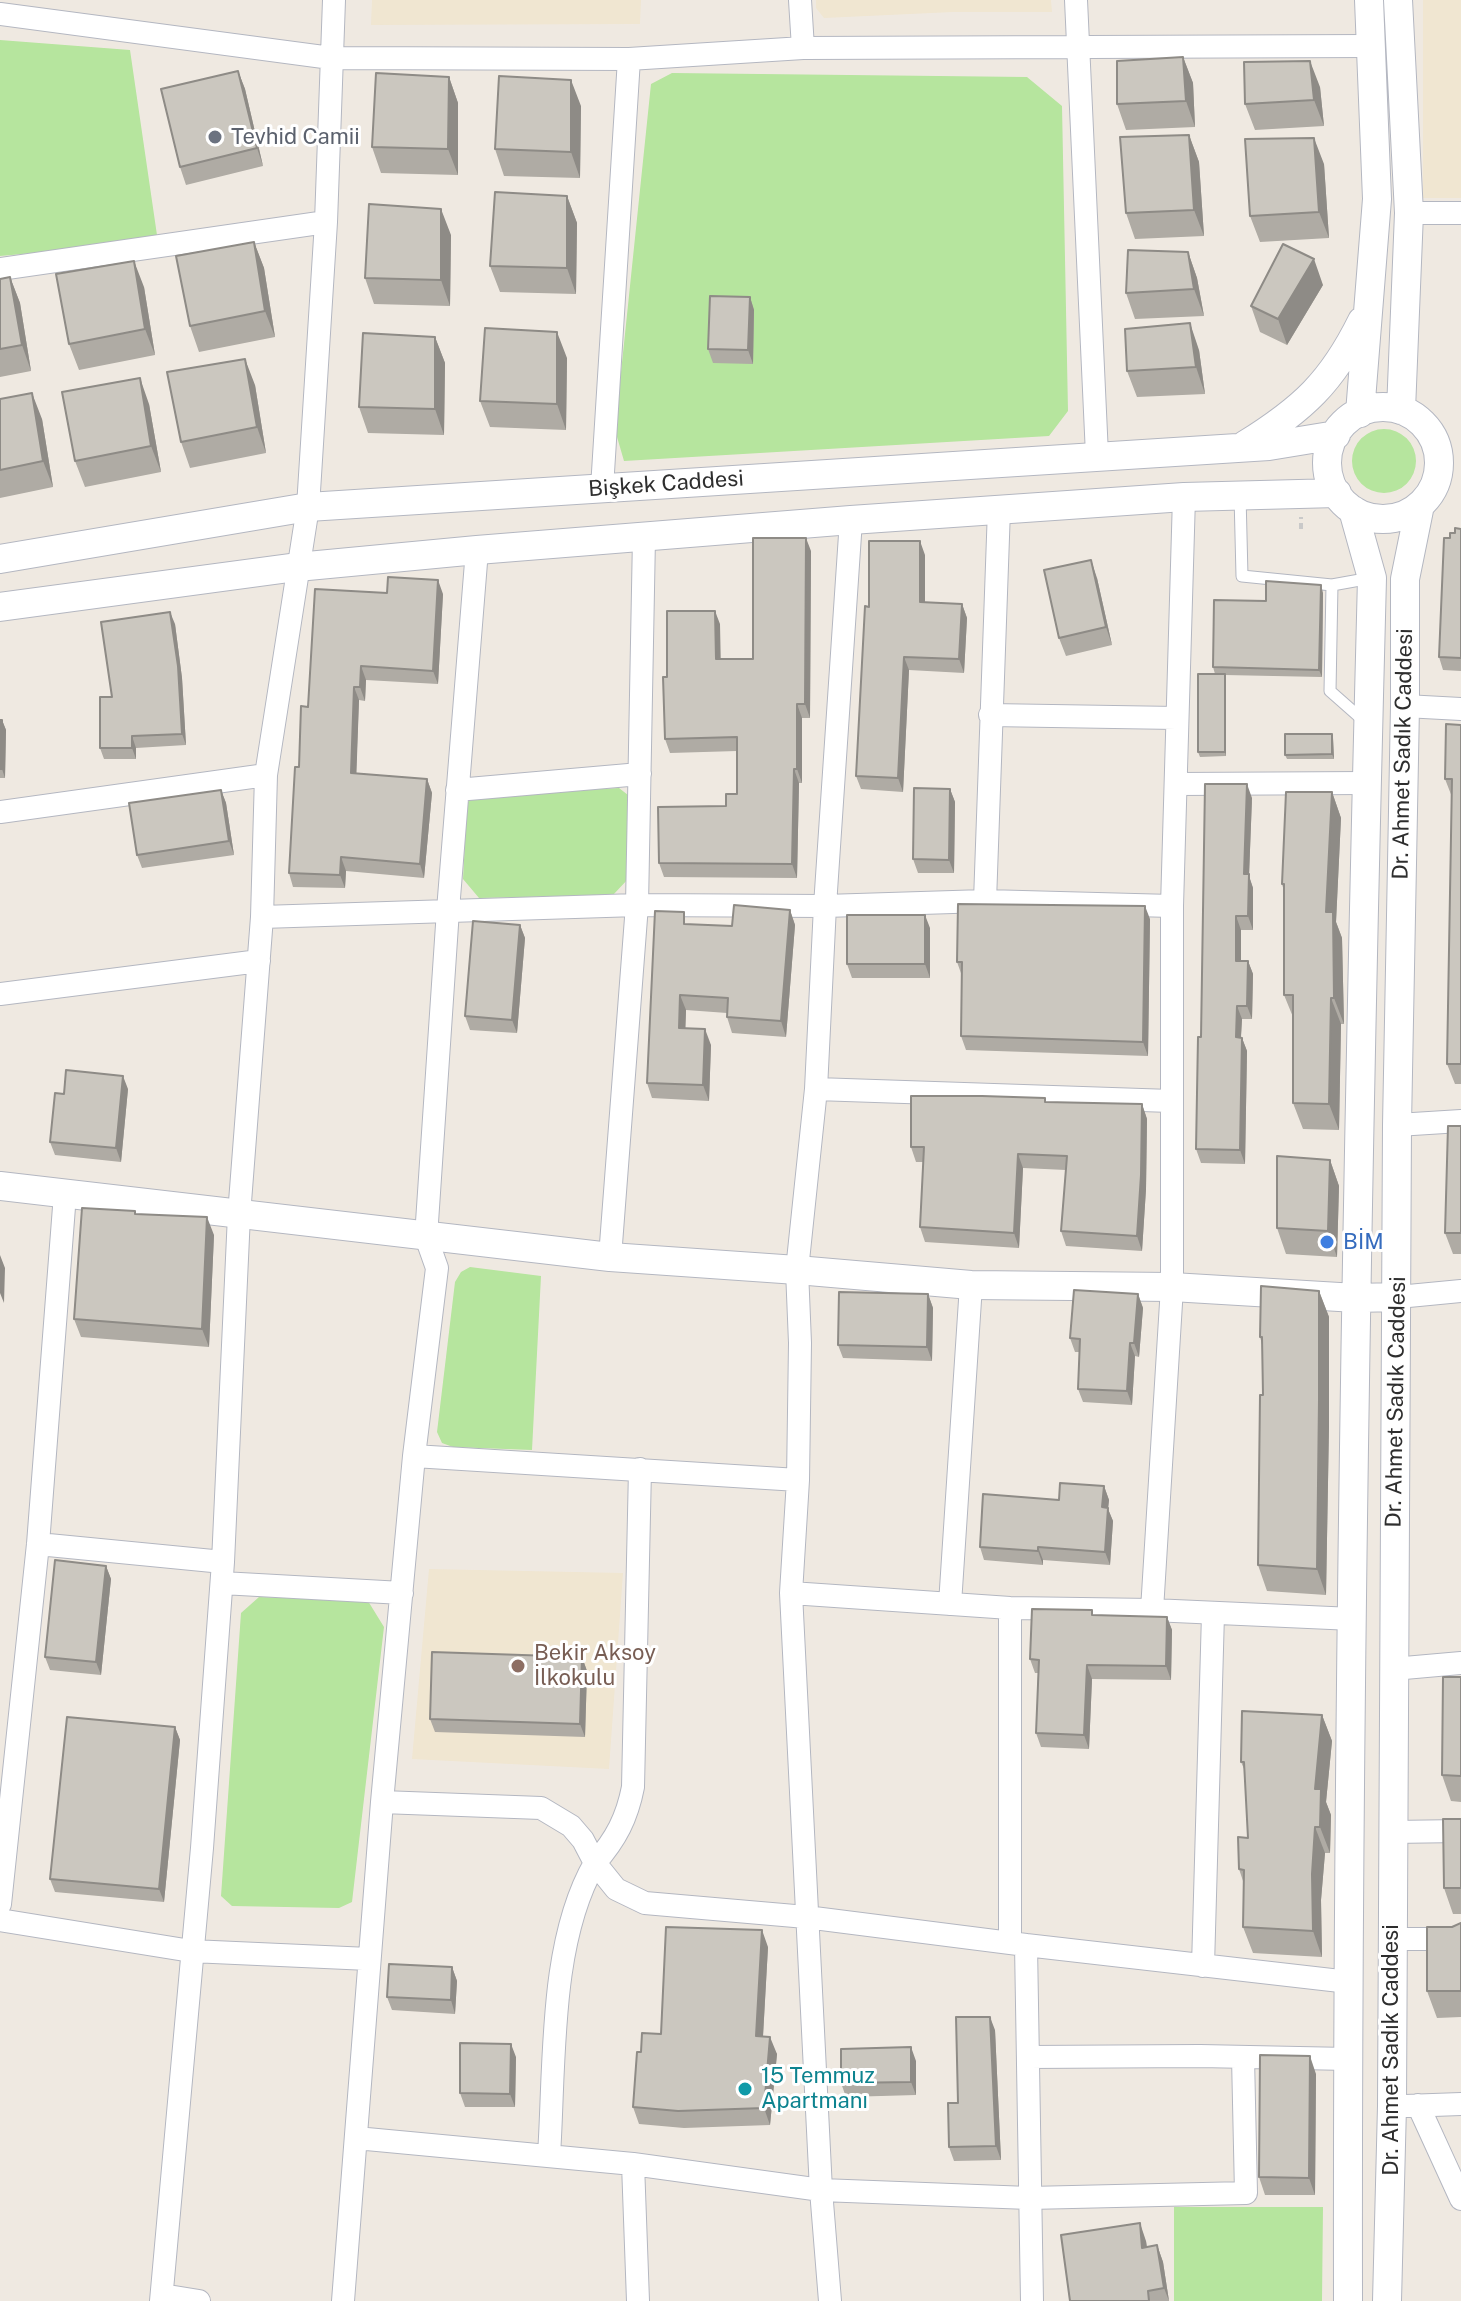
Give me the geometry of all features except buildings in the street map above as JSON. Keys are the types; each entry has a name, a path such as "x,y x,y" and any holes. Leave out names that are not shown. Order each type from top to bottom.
{"street":[{"path":"199,2301 162,2298 202,1848 222,1573 239,1215 262,917 266,775 308,507 326,222 334,0"},
{"path":"800,0 803,48"},
{"path":"1076,0 1097,455"},
{"path":"1360,413 1377,199 1369,0"},
{"path":"1398,0 1409,213 1401,410"},
{"path":"0,14 42,9 331,58 629,59 803,48 1370,46"},
{"path":"602,488 629,59"},
{"path":"1409,213 1461,213"},
{"path":"0,269 326,222"},
{"path":"1241,448 1286,419 1328,379 1349,348 1368,309"},
{"path":"0,607 297,567 477,550 1184,497 1240,495 1345,502 1369,517 1385,519 1402,516 1438,492 1439,456 1422,422 1401,410 1387,407 1368,409 1350,418 1329,449 1328,468 1345,502"},
{"path":"1429,431 1461,437"},
{"name":"Bişkek Caddesi","path":"0,559 308,507 1241,448 1336,435"},
{"name":"Dr. Ahmet Sadık Caddesi","path":"1387,2301 1405,2106 1392,1939 1392,1832 1405,579 1438,492"},
{"path":"1152,1610 1172,1287 1172,906 1184,497"},
{"name":"Dr. Ahmet Sadık Caddesi","path":"1345,502 1372,578 1356,1298 1348,2301"},
{"path":"985,901 999,509"},
{"path":"830,2301 821,2190 791,1593 798,1480 800,1343 797,1270 816,1089 851,520"},
{"path":"610,1257 637,905 644,537"},
{"path":"343,2301 382,1802 414,1456 437,1268 426,1237 477,550"},
{"path":"1405,706 1461,709"},
{"path":"990,715 1176,718"},
{"path":"457,790 640,774"},
{"path":"0,812 266,775"},
{"path":"1177,784 1366,783"},
{"path":"262,917 637,905 825,906 985,901 1172,906"},
{"path":"0,994 259,961"},
{"path":"816,1089 1171,1101"},
{"path":"1397,1125 1461,1121"},
{"path":"0,1186 610,1257 971,1285 1172,1287 1356,1298 1461,1291"},
{"path":"0,1904 38,1544 65,1194"},
{"path":"950,1604 971,1285"},
{"path":"414,1456 798,1480"},
{"path":"549,2155 560,1975 576,1903 595,1863 622,1826 633,1787 640,1469"},
{"path":"38,1544 222,1573 402,1593"},
{"path":"791,1593 1010,1608 1152,1610 1353,1619"},
{"path":"1010,1608 1018,1944 1028,2057 1032,2301"},
{"path":"1203,1966 1213,1614"},
{"path":"1393,1669 1461,1663"},
{"path":"382,1802 541,1808 571,1826 616,1889 645,1903 806,1917 1349,1982"},
{"path":"1392,1832 1461,1831"},
{"path":"0,1920 191,1951 369,1959"},
{"path":"1392,1939 1461,1939"},
{"path":"1028,2057 1348,2059"},
{"path":"356,2138 633,2164 821,2190 1029,2198 1246,2193 1243,2057"},
{"path":"1461,2104 1405,2106 1461,2199"},
{"path":"633,2164 638,2301"}],"lane":[{"path":"1240,495 1242,576 1332,585 1372,578"},
{"path":"1332,585 1330,691 1368,725"}],"shaded area":[{"path":"372,0 641,0 640,24 371,25"},
{"path":"816,0 1051,0 1052,12 953,12 824,18 816,8"},
{"path":"1423,0 1461,0 1461,198 1423,198"},
{"name":"Bekir Aksoy İlkokulu","path":"429,1569 623,1573 609,1769 412,1759"}],"green space":[{"path":"0,40 130,50 158,242 0,256"},
{"path":"672,73 1027,77 1062,106 1068,411 1049,436 624,461 615,430 651,84"},
{"path":"1384,429 1402,435 1410,443 1416,461 1410,479 1402,487 1384,493 1366,487 1358,479 1352,461 1358,443 1366,435"},
{"path":"619,788 628,795 629,878 613,895 479,898 463,879 467,802 479,796"},
{"path":"470,1267 541,1276 532,1450 453,1447 442,1443 437,1432 455,1282 461,1272"},
{"path":"259,1597 368,1601 384,1627 352,1902 339,1908 232,1906 221,1896 241,1613"},
{"path":"1174,2207 1323,2207 1322,2301 1174,2301"}],"place":[{"name":"Tevhid Camii","path":"215,137"},
{"name":"BİM","path":"1327,1242"},
{"name":"Bekir Aksoy İlkokulu","path":"518,1666"},
{"name":"15 Temmuz Apartmanı","path":"745,2089"}]}
